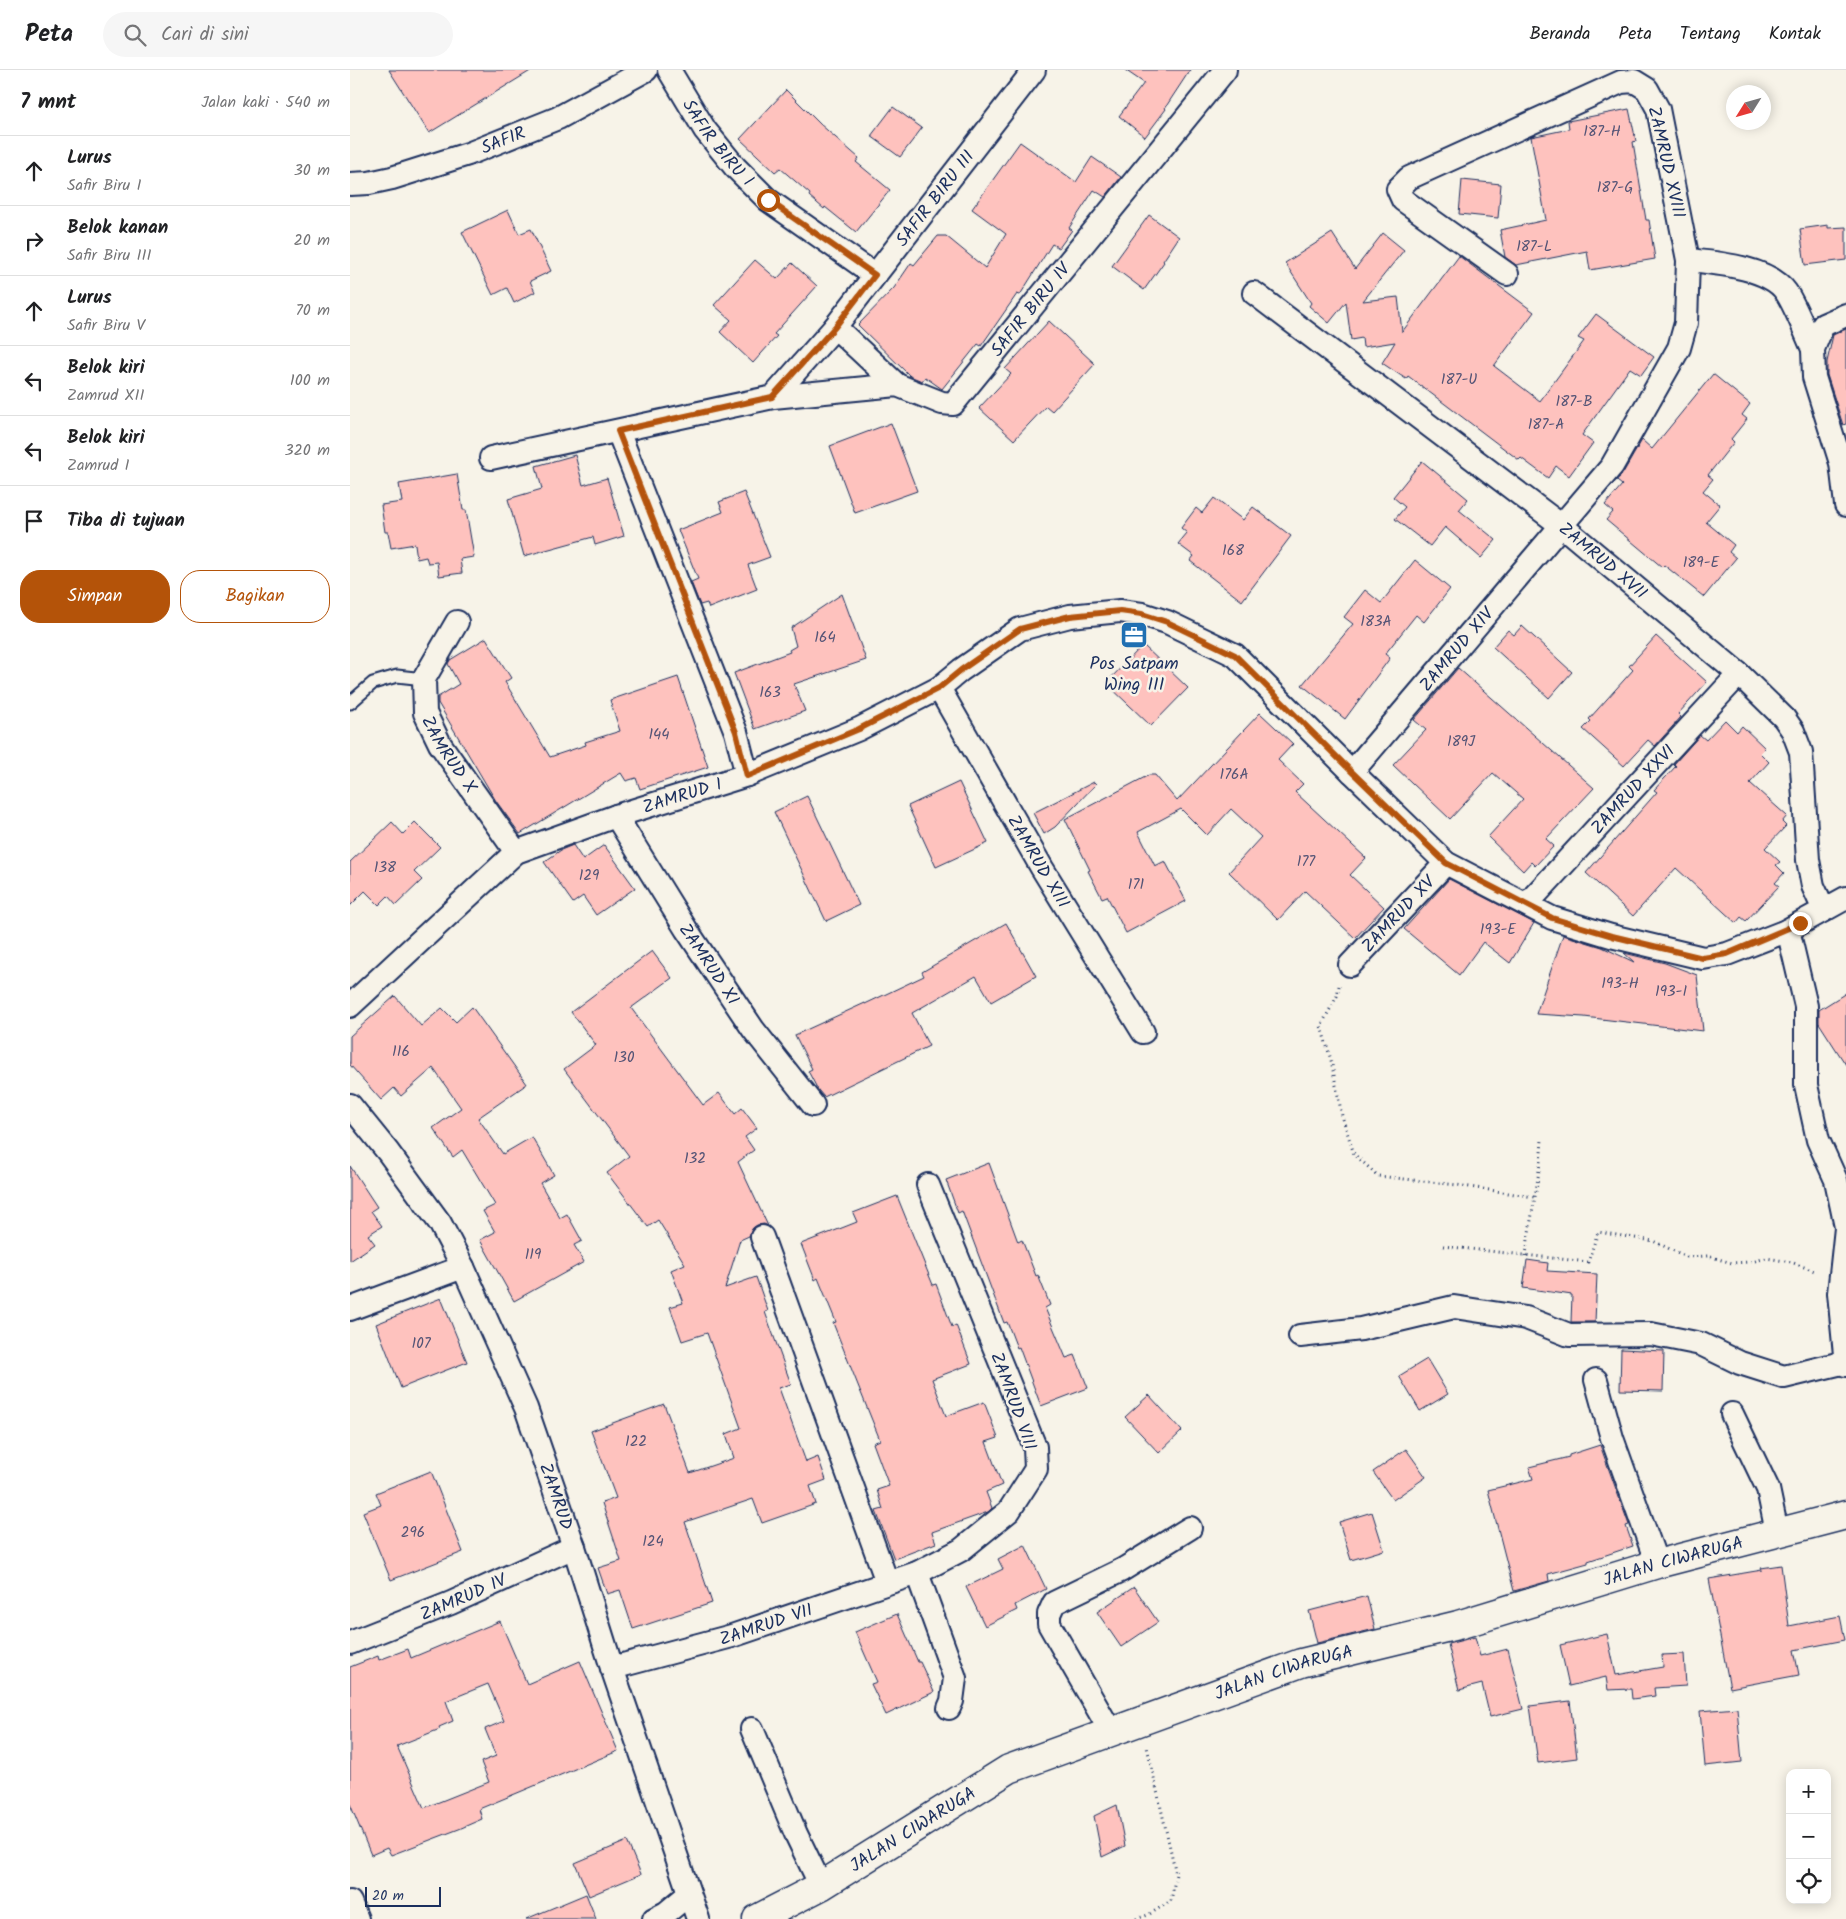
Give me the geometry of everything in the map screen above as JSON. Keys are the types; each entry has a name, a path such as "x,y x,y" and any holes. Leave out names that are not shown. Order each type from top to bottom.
{"street":[{"name":"SAFIR","path":"350,184 369,183 392,178 468,154 558,118 646,70"},
{"name":"SAFIR BIRU I","path":"669,70 704,130 735,167 768,200 875,275"},
{"name":"SAFIR BIRU III","path":"772,397 835,327 1034,70"},
{"name":"SAFIR BIRU IV","path":"491,458 772,397 897,385 942,403 950,405 956,402 1225,70"},
{"name":"ZAMRUD XVIII","path":"1507,274 1403,200 1398,189 1409,178 1417,174 1621,82 1634,81 1647,89 1658,109 1688,260 1686,323 1679,348 1612,466 1562,526"},
{"path":"1688,260 1726,264 1764,275 1786,291 1813,349 1814,377 1841,462 1846,505"},
{"name":"ZAMRUD XVII","path":"1254,293 1562,526 1739,674 1784,718 1793,731 1801,752 1808,860 1813,886 1824,910"},
{"path":"1813,349 1824,325 1846,315"},
{"path":"835,327 897,385"},
{"path":"618,431 736,732 747,776"},
{"name":"ZAMRUD XIV","path":"1352,772 1562,526"},
{"name":"ZAMRUD I","path":"350,1006 516,852 616,816 747,776 859,729 939,688 961,670 1020,629 1070,616 1120,611 1142,614 1167,622 1235,655 1446,863 1552,918 1612,936 1703,958 1727,954 1786,930 1846,898"},
{"path":"424,678 457,622"},
{"name":"ZAMRUD XXVI","path":"1527,904 1739,674"},
{"name":"ZAMRUD X","path":"424,678 425,713 440,744 516,852"},
{"name":"ZAMRUD XIII","path":"939,688 1042,868 1143,1032"},
{"name":"ZAMRUD XI","path":"616,816 686,930 753,1028 813,1105"},
{"name":"ZAMRUD XV","path":"1350,965 1446,863"},
{"path":"1300,1336 1361,1329 1454,1307 1526,1318 1569,1334 1651,1334 1702,1344 1740,1363 1784,1377 1846,1363 1839,1293 1846,1228 1836,1180 1818,1140 1806,1085 1806,1006 1790,938 1786,930"},
{"name":"ZAMRUD","path":"350,1104 440,1223 463,1267 526,1408 698,1919"},
{"name":"ZAMRUD VIII","path":"917,1573 961,1550 1009,1512 1036,1469 1035,1447 928,1185"},
{"path":"762,1237 887,1582"},
{"path":"350,1309 463,1267"},
{"path":"1596,1380 1612,1438 1657,1564"},
{"path":"1732,1414 1768,1489 1777,1532"},
{"name":"JALAN CIWARUGA","path":"772,1915 1009,1769 1301,1663 1458,1624 1657,1564 1846,1515"},
{"path":"1111,1732 1049,1624 1049,1614 1054,1603 1122,1570 1190,1528"},
{"name":"ZAMRUD IV","path":"350,1643 451,1603 574,1547"},
{"path":"917,1573 955,1678 952,1701 949,1708"},
{"name":"ZAMRUD VII","path":"612,1668 732,1636 917,1573"},
{"path":"752,1729 796,1834 821,1886"},
{"path":"654,1919 666,1913 689,1894"},
{"path":"350,1902 357,1919"}],"lane":[{"path":"350,703 373,683 397,676 424,678"}],"path":[{"path":"1350,965 1342,978 1337,996 1321,1026 1331,1060 1342,1116 1354,1154 1378,1176 1458,1185 1534,1197"},
{"path":"1526,1256 1541,1161 1542,1140"},
{"path":"1444,1246 1588,1262 1598,1232 1653,1241 1687,1258 1708,1256 1732,1263 1752,1262 1766,1258 1791,1262 1817,1272 1839,1293"},
{"path":"1136,1919 1148,1915 1170,1901 1176,1874 1142,1721"}],"building":[{"path":"389,70 532,70 429,133"},
{"path":"1125,70 1190,70 1166,109 1145,137 1119,116 1144,83"},
{"path":"786,90 820,124 859,158 856,162 890,190 856,232 825,207 824,209 780,168 775,172 740,139"},
{"path":"893,107 922,128 900,157 871,136"},
{"path":"1629,109 1636,141 1633,142 1646,220 1649,220 1655,259 1590,270 1587,251 1516,265 1505,257 1500,230 1546,220 1531,137 1569,129 1568,121"},
{"path":"1020,142 1076,182 1092,157 1121,177 1105,197 1094,190 1069,228 1072,230 1059,248 1052,244 1020,295 1017,294 981,346 978,344 942,389 925,377 922,381 910,376 858,325 894,288 911,263 914,265 938,236 946,236 985,268 1006,234 972,209"},
{"path":"1462,180 1501,184 1498,218 1459,214"},
{"path":"508,210 519,234 531,229 551,271 530,281 535,292 514,303 507,288 493,295 462,232"},
{"path":"1149,215 1179,237 1144,290 1112,266"},
{"path":"1828,225 1828,228 1846,227 1846,260 1805,265 1800,229"},
{"path":"1332,233 1355,269 1383,233 1404,250 1363,301 1398,297 1402,332 1459,256 1534,312 1494,366 1540,401 1584,341 1578,338 1596,314 1654,357 1641,375 1630,368 1582,435 1593,443 1569,476 1556,466 1548,478 1521,458 1519,460 1408,376 1406,379 1382,363 1395,342 1363,347 1362,338 1351,340 1346,302 1329,323 1309,306 1311,303 1285,263"},
{"path":"755,260 777,279 792,263 817,286 774,334 777,336 753,363 720,332 731,320 714,305"},
{"path":"1049,321 1095,364 1052,411 1046,406 1014,440 979,408 1011,374 1005,369"},
{"path":"1846,329 1846,424 1843,425 1827,375 1827,362 1833,335"},
{"path":"1713,374 1750,404 1742,415 1747,419 1731,439 1734,442 1708,475 1713,479 1703,491 1720,505 1706,522 1734,545 1729,552 1736,558 1704,597 1664,565 1662,567 1606,520 1613,512 1605,505 1622,485 1617,481 1642,440 1652,449"},
{"path":"891,423 917,491 855,513 830,446"},
{"path":"575,455 583,485 607,478 624,536 595,545 593,537 524,556 508,499 542,489 536,466"},
{"path":"1422,461 1468,499 1459,510 1496,540 1481,558 1445,527 1430,546 1395,519 1405,507 1393,497"},
{"path":"457,474 463,510 466,510 474,557 460,559 462,573 439,576 437,562 428,563 426,557 417,559 415,544 391,548 388,532 385,532 381,505 402,502 399,484"},
{"path":"744,492 770,557 748,565 757,589 709,608 707,603 700,605 691,582 698,579 678,530 723,512 719,502"},
{"path":"1214,498 1243,520 1253,507 1291,536 1242,601 1190,561 1194,556 1178,544 1187,533 1181,528 1196,508 1202,513"},
{"path":"1415,560 1450,589 1424,622 1416,615 1385,654 1390,658 1345,719 1302,685 1353,624 1344,617 1365,590 1381,603"},
{"path":"842,594 866,660 794,684 805,711 755,729 734,673 790,652 789,650 796,646 791,628"},
{"path":"1522,626 1572,672 1549,698 1493,647 1508,630 1514,635"},
{"path":"1656,636 1707,682 1678,714 1681,717 1655,746 1648,740 1624,766 1583,729 1591,721 1589,719 1633,670 1629,666"},
{"path":"486,638 511,678 505,682 550,757 586,745 585,742 620,731 610,700 678,677 708,767 640,789 636,778 626,781 621,773 520,834 496,801 438,703 438,697 459,684 448,664 450,660"},
{"path":"1143,645 1188,688 1151,726 1106,683"},
{"path":"1458,668 1594,788 1546,839 1554,846 1535,866 1531,862 1523,871 1488,837 1523,799 1493,773 1450,819 1393,765 1426,730 1414,720"},
{"path":"1260,713 1293,744 1278,760 1303,784 1295,792 1366,858 1350,875 1384,907 1355,938 1305,891 1278,920 1229,872 1261,837 1231,809 1207,835 1181,809 1138,832 1155,866 1165,861 1186,901 1126,933 1107,896 1102,898 1065,819 1149,775 1155,775 1177,801"},
{"path":"1725,720 1737,732 1742,726 1765,748 1760,753 1769,762 1750,783 1787,816 1782,822 1786,826 1765,848 1780,862 1776,865 1784,873 1775,883 1779,886 1746,921 1741,917 1736,923 1676,868 1633,916 1586,873 1657,792 1654,790 1700,735 1706,740"},
{"path":"959,782 988,843 936,867 908,806"},
{"path":"1094,782 1096,784 1055,827 1044,834 1033,813"},
{"path":"807,796 859,905 826,921 774,812"},
{"path":"392,822 403,834 415,822 440,847 414,872 422,880 396,905 388,896 379,905 365,891 350,906 350,862"},
{"path":"573,845 583,860 604,845 635,888 596,915 583,896 573,903 544,862 561,850"},
{"path":"1449,879 1534,923 1510,963 1483,942 1459,975 1404,929"},
{"path":"1006,923 1036,976 991,1002 976,976 912,1013 929,1046 824,1097 808,1071 812,1069 795,1035 924,976 922,972"},
{"path":"1563,935 1602,947 1634,962 1624,953 1665,963 1697,975 1703,1031 1584,1017 1536,1014"},
{"path":"652,951 672,978 631,1008 703,1105 719,1093 735,1114 742,1108 757,1128 745,1137 754,1150 738,1162 768,1226 764,1224 757,1225 752,1229 749,1236 740,1240 725,1288 756,1277 768,1311 765,1312 791,1384 779,1388 806,1462 818,1457 826,1480 810,1486 816,1504 762,1523 753,1499 685,1522 712,1603 633,1629 620,1590 607,1594 598,1568 621,1561 602,1503 616,1498 591,1431 664,1404 690,1473 734,1458 726,1434 741,1428 707,1333 682,1341 670,1307 683,1303 671,1270 685,1264 658,1220 648,1227 607,1173 629,1156 564,1069 596,1045 571,1012"},
{"path":"1846,993 1846,1065 1819,1023 1819,1010"},
{"path":"395,996 421,1026 442,1008 456,1022 472,1007 527,1084 478,1118 503,1154 532,1137 554,1175 540,1183 560,1218 567,1214 582,1241 574,1245 584,1262 514,1301 480,1240 495,1232 483,1211 495,1205 462,1150 453,1157 433,1128 461,1108 433,1068 401,1096 394,1088 381,1100 350,1065 350,1036"},
{"path":"989,1163 1018,1242 1022,1240 1050,1305 1045,1308 1066,1358 1075,1355 1088,1388 1041,1406 1019,1347 1017,1348 1007,1322 1004,1323 962,1211 958,1213 946,1180"},
{"path":"350,1166 377,1207 371,1211 382,1226 368,1235 375,1244 350,1261"},
{"path":"897,1196 933,1285 936,1284 952,1327 956,1325 971,1364 932,1379 946,1416 984,1402 998,1438 986,1442 1002,1485 986,1492 992,1508 988,1512 932,1532 936,1543 894,1559 876,1511 883,1509 877,1490 889,1486 873,1443 880,1440 833,1323 836,1322 818,1278 815,1280 801,1244 857,1222 853,1213"},
{"path":"1527,1260 1548,1263 1547,1271 1597,1274 1595,1322 1571,1322 1572,1295 1523,1288"},
{"path":"441,1298 467,1362 401,1388 376,1324"},
{"path":"1621,1349 1664,1351 1663,1391 1620,1390"},
{"path":"1427,1359 1448,1394 1420,1411 1399,1376"},
{"path":"1149,1395 1182,1431 1159,1453 1125,1417"},
{"path":"1600,1445 1629,1525 1626,1526 1633,1546 1588,1561 1588,1563 1548,1574 1549,1581 1514,1591 1488,1490 1533,1479 1529,1467 1569,1457 1569,1455"},
{"path":"1406,1449 1426,1477 1393,1500 1373,1472"},
{"path":"431,1471 463,1552 391,1580 363,1512 381,1505 376,1493"},
{"path":"1372,1512 1384,1550 1351,1560 1339,1522"},
{"path":"1025,1545 1046,1589 1015,1605 1017,1610 985,1626 966,1587 1003,1569 998,1559"},
{"path":"1781,1565 1789,1626 1840,1616 1845,1640 1794,1650 1799,1675 1730,1688 1709,1579"},
{"path":"1134,1587 1158,1622 1121,1647 1097,1612"},
{"path":"1367,1596 1375,1629 1317,1643 1309,1611"},
{"path":"897,1614 918,1662 920,1662 934,1692 886,1715 871,1684 877,1682 855,1632"},
{"path":"500,1621 527,1684 580,1661 618,1751 479,1809 482,1819 459,1829 391,1855 387,1848 371,1855 350,1804 350,1667 378,1656 379,1660 408,1649 411,1658","holes":["488,1684 504,1721 485,1729 496,1756 481,1762 489,1782 424,1808 397,1746 440,1729 439,1727 453,1721 446,1701"]},
{"path":"1607,1634 1616,1675 1663,1667 1662,1655 1684,1654 1686,1686 1654,1688 1655,1696 1632,1699 1631,1689 1608,1690 1606,1677 1569,1686 1560,1645"},
{"path":"1475,1637 1480,1656 1508,1649 1523,1709 1490,1717 1482,1684 1459,1690 1448,1644"},
{"path":"1570,1701 1577,1758 1538,1763 1530,1706"},
{"path":"1737,1708 1742,1762 1705,1766 1700,1711"},
{"path":"1117,1805 1125,1846 1102,1857 1094,1816"},
{"path":"627,1841 641,1874 589,1896 575,1863"},
{"path":"586,1894 596,1919 526,1919"}],"place":[{"name":"Pos Satpam Wing III","path":"1134,635"}],"route":[{"path":"768,200 875,275 835,327 772,397 618,431 736,732 747,776 859,729 939,688 961,670 1020,629 1070,616 1120,611 1142,614 1167,622 1235,655 1446,863 1552,918 1612,936 1703,958 1727,954 1800,923"}]}
